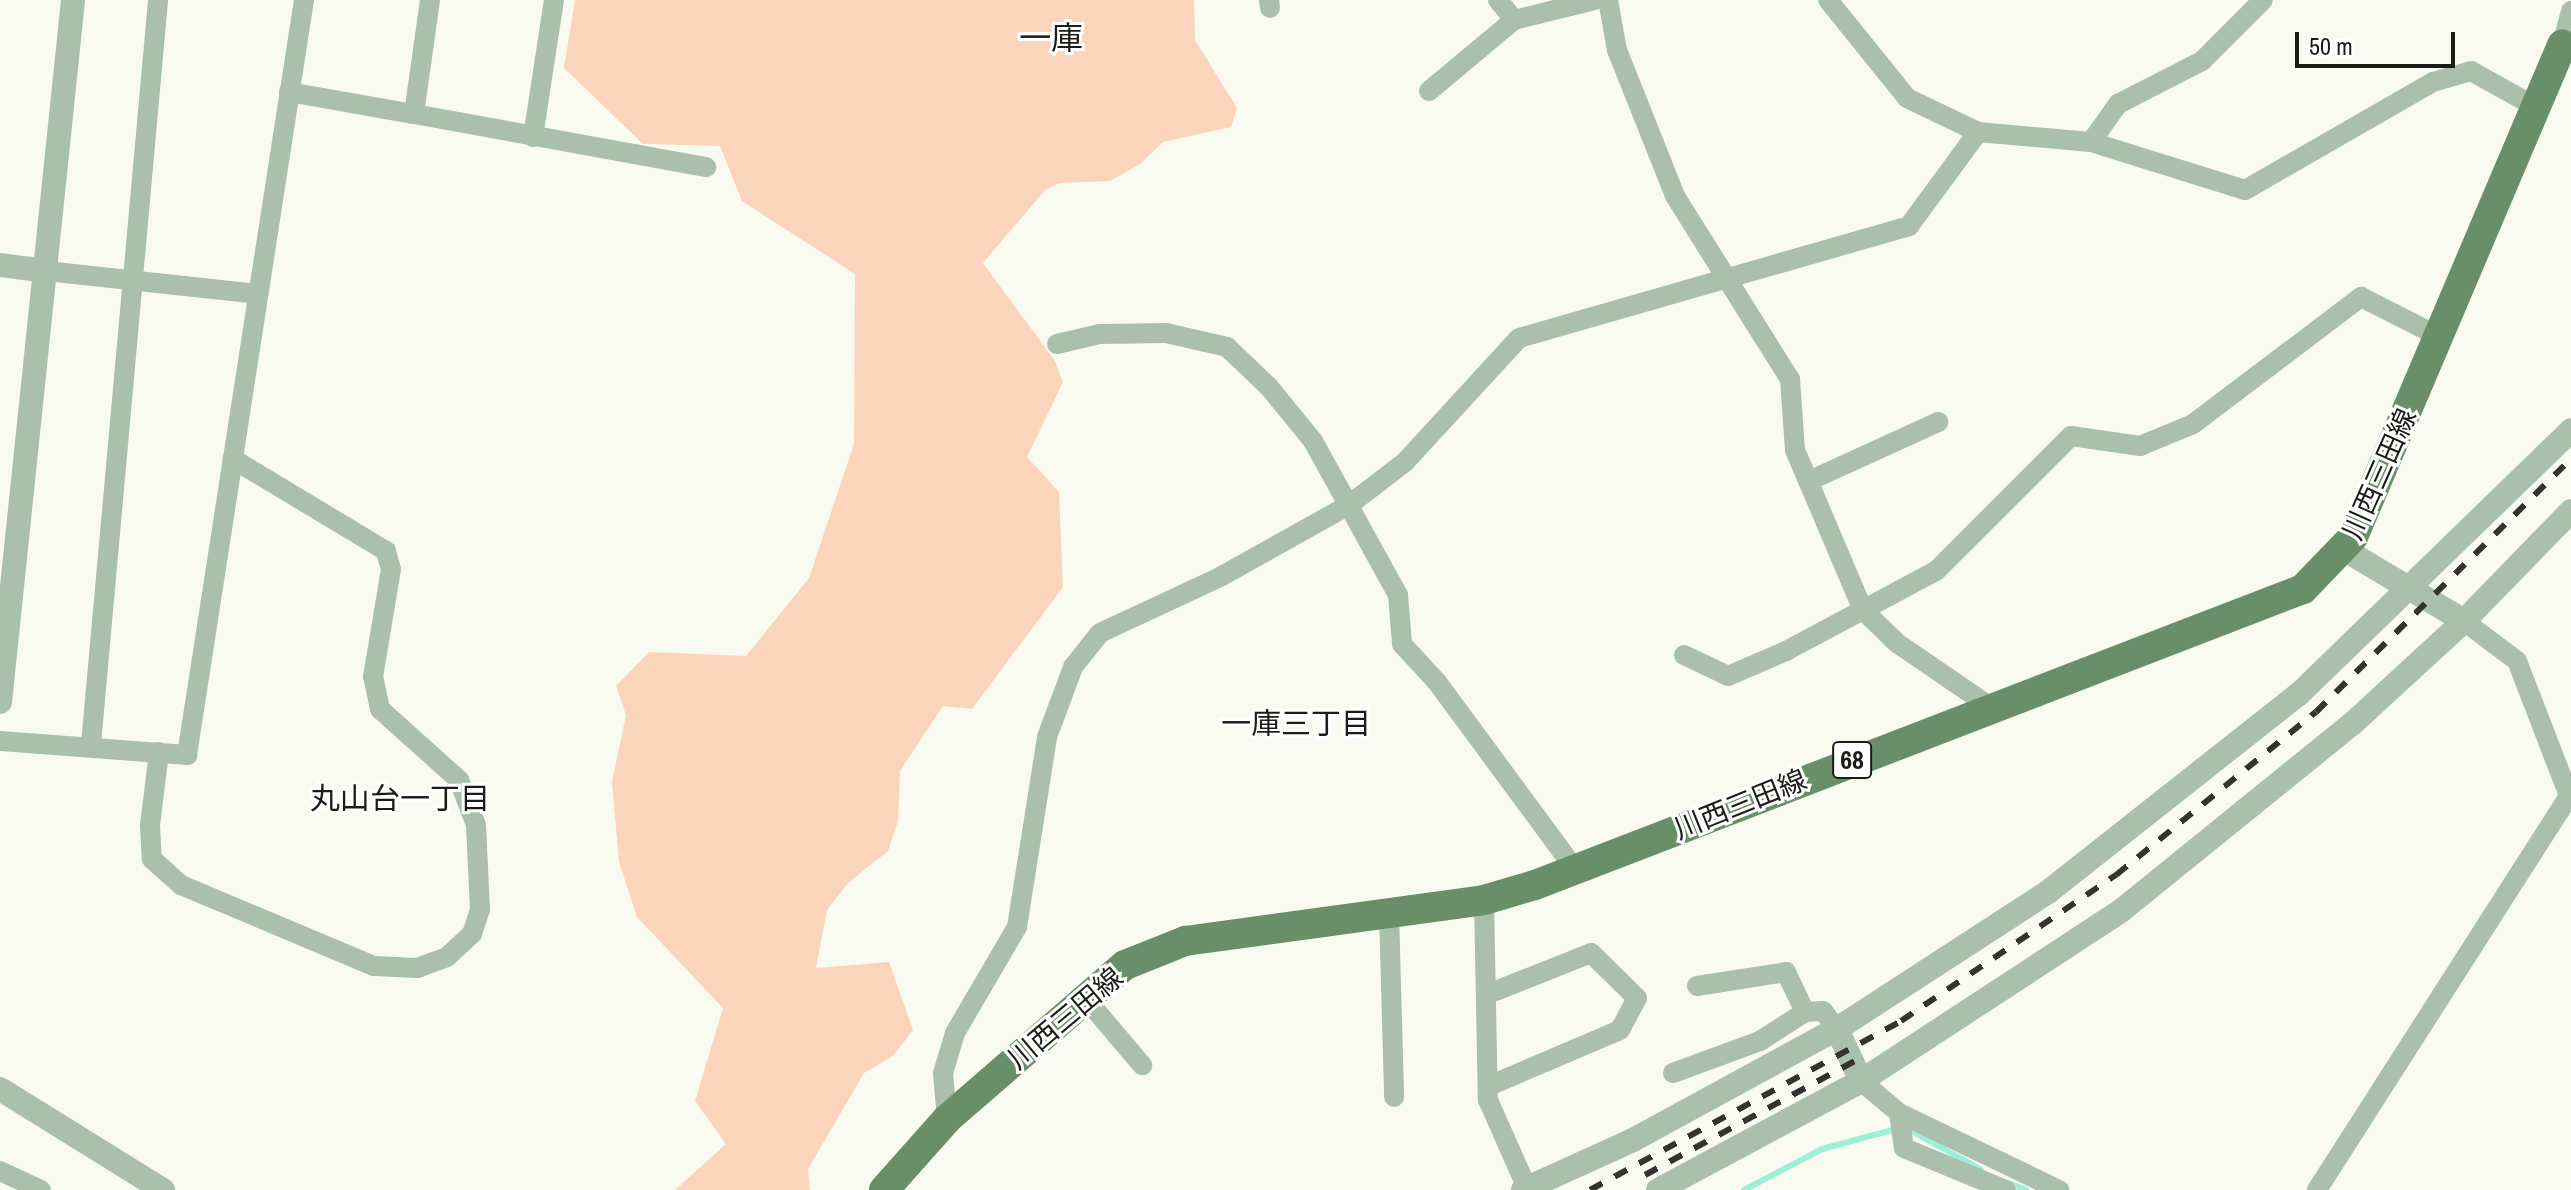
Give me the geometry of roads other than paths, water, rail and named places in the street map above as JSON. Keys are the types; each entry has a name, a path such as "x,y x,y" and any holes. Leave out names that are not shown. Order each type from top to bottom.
{"main road":[{"name":"川西三田線","path":"884,1190 947,1119 1125,965 1185,941 1484,900 1574,868 1989,706 2287,597 2318,578 2345,550 2380,480 2534,106 2567,47"}],"street":[{"path":"0,702 73,0"},
{"path":"91,744 158,0"},
{"path":"0,741 91,744 187,755 304,0"},
{"path":"414,114 430,0"},
{"path":"533,137 554,0"},
{"path":"1498,0 1514,20"},
{"path":"1429,91 1514,20 1595,0"},
{"path":"1608,0 1617,50 1675,196 1790,379 1795,450 1811,480 1863,610 1897,643 1989,706"},
{"path":"1828,0 1907,98 1978,132 2091,142 2245,190 2433,82 2471,71 2534,106"},
{"path":"2091,142 2118,104 2202,61 2263,0"},
{"path":"2567,47 2571,11"},
{"path":"289,92 706,167"},
{"path":"947,1119 943,1073 955,1033 1017,927 1047,737 1073,667 1100,633 1220,577 1349,505 1405,462 1519,338 1909,226 1978,132"},
{"path":"0,265 258,294"},
{"path":"1684,655 1728,676 1863,610 1936,571 2071,436 2140,446 2193,424 2361,297 2438,336"},
{"path":"1057,344 1100,334 1166,333 1227,347 1269,387 1313,441 1398,595 1402,644 1437,682 1574,868"},
{"path":"1811,480 1938,422"},
{"path":"1484,900 1488,1100 1525,1189 1694,1109 1837,1029 2048,892 2179,794 2299,694 2411,590 2571,430"},
{"path":"159,752 150,825 152,859 181,885 374,966 417,968 447,957 472,934 480,910 476,825 459,780 380,709 373,677 391,569 386,551 233,459"},
{"path":"1658,1190 1861,1081 2055,957 2181,866 2318,755 2464,621 2571,511"},
{"path":"2317,1190 2570,799 2517,661 2464,621 2345,550"},
{"path":"1389,913 1394,1097"},
{"path":"1488,994 1591,953 1637,998 1620,1030 1489,1086"},
{"path":"1697,986 1786,972 1805,1012"},
{"path":"1086,999 1142,1065"},
{"path":"1673,1073 1760,1041 1805,1012 1823,1011 1837,1029 1861,1081 1899,1113 2059,1190"},
{"path":"0,1089 163,1190"},
{"path":"1899,1113 1904,1148 2006,1190"},
{"path":"0,1171 41,1190"}],"waterway":[{"path":"1906,1128 1980,1169"},
{"path":"1744,1190 1822,1149 1896,1129"},
{"path":"2008,1183 2026,1190"}],"railway":[{"path":"1590,1190 1901,1021 2116,875 2316,712 2571,459"},
{"path":"1645,1175 1866,1055"}],"district":[{"name":"一庫","path":"1051,38"},
{"name":"一庫三丁目","path":"1296,723"},
{"name":"丸山台一丁目","path":"400,798"}]}
